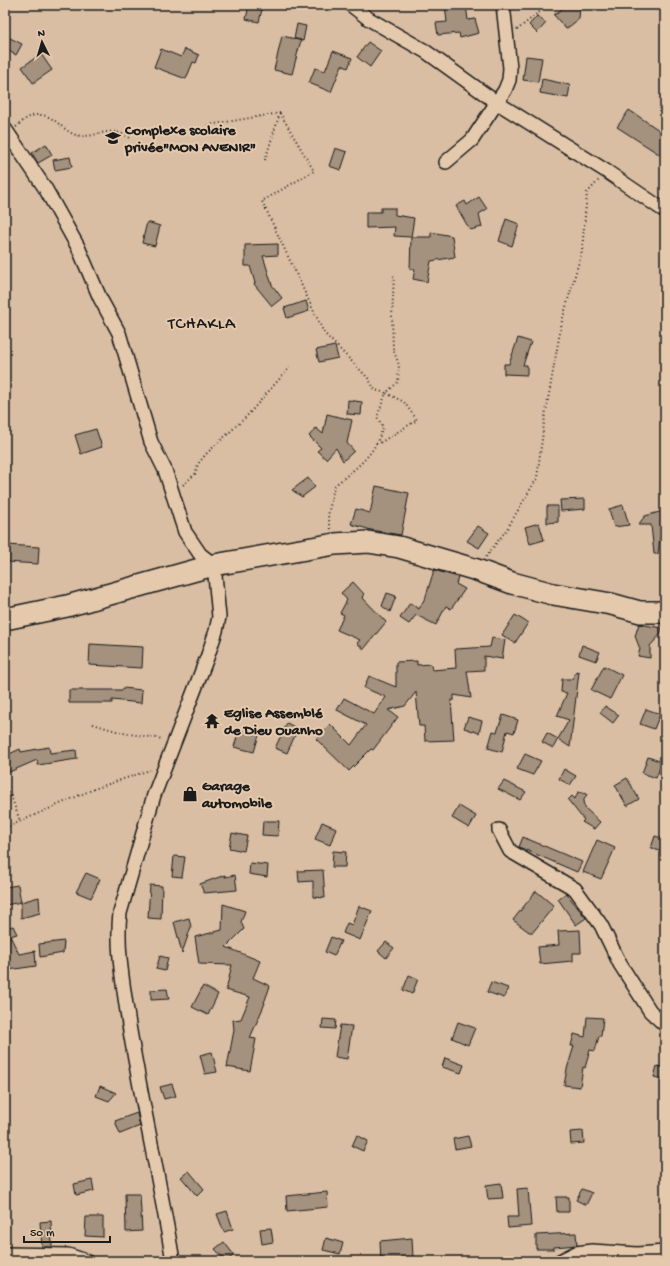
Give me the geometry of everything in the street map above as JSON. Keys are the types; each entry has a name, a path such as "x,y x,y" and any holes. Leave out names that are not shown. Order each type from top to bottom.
{"main road":[{"path":"5,619 67,606 214,565 335,544 368,542 399,546 477,570 512,583 553,594 611,604 640,612 665,612"}],"street":[{"path":"351,5 369,19 425,51 496,102 665,211"},
{"path":"446,162 472,140 509,80 507,38 503,5"},
{"path":"7,132 45,188 78,247 100,298 119,333 151,442 174,494 185,532 200,554 214,565 219,617 208,655 176,741 154,794 120,913 119,929 124,992 137,1077 160,1184 173,1261"},
{"path":"499,830 510,851 575,889 601,925 620,964 650,1012 665,1025"},
{"path":"560,1261 576,1253 592,1250 638,1254 665,1252"},
{"path":"5,1254 68,1255 86,1261"}],"path":[{"path":"507,38 548,5"},
{"path":"208,125 280,113"},
{"path":"266,160 280,113"},
{"path":"280,113 314,171 262,201 324,333 368,378 375,390 386,393 404,402 417,420 378,444 363,463 334,486 328,516 335,544"},
{"path":"7,132 31,115 41,115 49,117 75,135 101,133 111,130 122,132 130,138"},
{"path":"477,570 507,529 536,478 545,416 562,321 582,251 587,193 606,172"},
{"path":"378,444 383,427 377,417 386,393 398,382 399,365 393,348 392,317 394,275"},
{"path":"174,494 195,474 198,464 206,454 246,417 290,367"},
{"path":"93,724 123,733 176,741"},
{"path":"5,828 94,789 166,764"},
{"path":"5,790 11,796 20,821"}],"building":[{"path":"249,5 263,5 259,22 246,19"},
{"path":"445,5 466,5 468,20 475,19 479,33 460,38 459,33 438,35 436,23 447,22"},
{"path":"567,5 580,7 579,19 566,29 554,15"},
{"path":"537,16 546,23 537,33 529,25"},
{"path":"297,24 306,26 303,41 294,39"},
{"path":"282,36 301,40 292,74 274,70"},
{"path":"8,37 22,44 16,55 5,49 5,42"},
{"path":"368,42 381,51 370,67 357,57"},
{"path":"161,49 181,57 185,49 199,55 196,63 193,62 186,79 154,67"},
{"path":"333,51 352,58 348,68 342,65 331,92 309,83 315,68 325,71"},
{"path":"41,54 52,70 33,83 22,67"},
{"path":"526,56 542,58 538,82 523,80"},
{"path":"542,79 570,85 568,98 540,93"},
{"path":"629,110 665,134 665,158 617,127"},
{"path":"46,144 52,155 38,163 32,153"},
{"path":"335,148 347,152 341,170 329,166"},
{"path":"70,157 72,167 55,170 53,160"},
{"path":"479,197 487,209 479,214 482,227 470,230 456,206 465,201 467,205"},
{"path":"381,208 395,208 395,215 414,218 411,237 394,236 395,227 366,228 366,212 381,212"},
{"path":"506,219 519,224 512,246 499,241"},
{"path":"147,222 160,226 155,246 142,243"},
{"path":"431,232 452,236 455,257 431,261 427,282 413,279 415,269 410,269 411,237 431,237"},
{"path":"278,244 278,255 263,256 272,285 282,298 272,306 254,284 250,266 245,266 245,245"},
{"path":"306,301 309,311 287,318 284,308"},
{"path":"518,338 531,342 523,365 527,365 527,375 504,374 504,364 509,364"},
{"path":"335,346 338,358 319,362 316,350"},
{"path":"348,400 362,402 361,415 347,414"},
{"path":"327,414 352,420 347,443 354,451 343,461 336,448 326,459 317,451 321,448 309,436 316,428 323,434"},
{"path":"96,429 102,447 81,454 75,435"},
{"path":"308,478 315,487 302,497 292,490"},
{"path":"376,486 409,493 401,535 371,530 351,524 356,509 370,513"},
{"path":"585,499 585,509 561,511 560,500"},
{"path":"623,505 629,525 614,527 609,509"},
{"path":"547,506 558,506 558,522 547,523"},
{"path":"663,511 658,554 654,554 651,525 638,525 645,516"},
{"path":"539,523 544,540 530,544 525,527"},
{"path":"478,526 489,533 479,548 467,541"},
{"path":"7,545 39,547 38,564 6,562"},
{"path":"434,570 458,577 456,584 465,589 451,609 446,606 436,625 416,615 409,624 400,618 410,603 419,609 426,596"},
{"path":"353,582 364,594 362,597 386,622 364,649 357,643 360,640 337,630 344,615 340,613 347,600 341,593"},
{"path":"387,593 396,596 390,612 382,606"},
{"path":"515,615 528,623 515,643 502,635"},
{"path":"639,624 662,628 660,635 650,646 650,658 638,656 640,649 635,636"},
{"path":"492,638 505,640 502,659 484,656 484,670 467,671 471,698 454,695 454,700 451,700 454,740 425,741 424,726 419,726 416,692 405,706 388,710 398,717 373,750 371,749 349,771 316,739 330,724 351,745 366,725 337,710 344,698 374,714 386,697 364,688 369,676 396,687 396,662 417,661 417,665 431,664 432,670 456,668 455,649 490,647"},
{"path":"90,644 143,647 142,668 89,665"},
{"path":"582,645 600,652 596,661 579,655"},
{"path":"604,666 622,675 610,699 591,690"},
{"path":"576,671 579,672 570,747 558,739 569,720 557,716 567,693 561,692 562,679 573,679"},
{"path":"123,688 142,690 141,703 112,700 112,703 69,703 69,690 123,690"},
{"path":"605,706 619,715 613,723 600,713"},
{"path":"646,709 660,714 654,729 640,724"},
{"path":"503,715 518,720 514,733 507,731 502,752 488,748 493,731 497,732"},
{"path":"468,717 482,721 479,733 464,728"},
{"path":"287,723 298,729 287,753 275,748"},
{"path":"239,730 259,735 254,752 234,747"},
{"path":"547,733 558,739 553,748 542,742"},
{"path":"49,747 50,753 76,750 77,759 38,765 37,760 7,773 5,768 5,756 20,749 21,752"},
{"path":"525,754 541,761 533,775 517,769"},
{"path":"648,757 662,762 656,778 642,773"},
{"path":"564,769 576,776 570,785 559,779"},
{"path":"627,778 639,799 627,806 615,785"},
{"path":"504,781 526,792 520,800 498,789"},
{"path":"578,792 587,794 583,802 585,808 600,822 594,829 582,822 584,820 568,800 572,796 575,799"},
{"path":"459,806 476,816 469,828 452,818"},
{"path":"263,821 279,821 278,836 262,835"},
{"path":"322,822 336,828 330,845 315,839"},
{"path":"232,833 247,836 244,851 229,848"},
{"path":"655,836 665,839 665,853 651,848"},
{"path":"523,837 582,862 577,872 519,847"},
{"path":"597,840 615,848 601,879 583,872"},
{"path":"333,851 346,852 345,867 332,867"},
{"path":"174,856 185,857 182,877 172,876"},
{"path":"250,863 268,865 267,877 249,874"},
{"path":"323,870 325,898 313,897 313,881 299,882 298,871"},
{"path":"86,873 100,879 91,898 76,892"},
{"path":"225,875 225,877 235,875 237,890 204,893 200,884"},
{"path":"18,885 21,902 6,905 5,887"},
{"path":"150,885 162,886 161,919 148,918"},
{"path":"536,891 554,906 533,932 529,932 513,920"},
{"path":"566,893 586,918 576,925 558,899"},
{"path":"39,897 40,913 21,918 21,902"},
{"path":"223,904 245,911 241,922 244,929 226,947 260,961 253,978 270,986 265,1003 250,1038 256,1039 250,1071 227,1067 234,1030 233,1020 241,1019 250,997 226,990 232,965 199,964 195,937 222,930"},
{"path":"359,906 372,911 360,940 343,933 347,923 352,925"},
{"path":"189,918 191,927 182,953 174,922"},
{"path":"5,926 6,928 13,926 17,934 10,936 19,954 35,951 36,966 8,970 5,950"},
{"path":"580,930 581,953 573,953 573,961 540,964 538,947 559,945 558,931"},
{"path":"331,937 341,941 334,956 325,952"},
{"path":"64,941 63,953 40,957 39,944"},
{"path":"386,942 394,948 386,958 378,951"},
{"path":"160,956 168,958 165,971 156,969"},
{"path":"409,975 418,979 412,994 403,990"},
{"path":"491,982 508,988 504,998 487,992"},
{"path":"203,986 218,994 208,1015 192,1007"},
{"path":"167,989 169,999 151,1000 151,990"},
{"path":"587,1017 603,1018 601,1036 599,1036 595,1051 590,1050 585,1068 583,1067 580,1087 564,1085 574,1046 571,1046 574,1034 585,1037"},
{"path":"323,1019 336,1020 335,1029 322,1028"},
{"path":"458,1022 475,1028 468,1045 452,1038"},
{"path":"340,1025 352,1026 347,1059 335,1057"},
{"path":"212,1052 217,1072 205,1074 200,1055"},
{"path":"445,1058 464,1065 461,1073 442,1067"},
{"path":"657,1066 665,1068 665,1080 654,1077"},
{"path":"172,1084 176,1096 164,1099 160,1087"},
{"path":"100,1086 116,1093 109,1101 96,1096"},
{"path":"137,1113 140,1126 120,1134 115,1121"},
{"path":"583,1131 584,1143 571,1144 570,1132"},
{"path":"357,1135 368,1141 363,1151 352,1146"},
{"path":"468,1136 471,1146 455,1149 453,1139"},
{"path":"189,1171 204,1189 197,1196 181,1177"},
{"path":"92,1180 94,1191 76,1195 74,1184"},
{"path":"501,1183 503,1198 488,1199 486,1185"},
{"path":"528,1188 531,1226 508,1228 507,1217 519,1217 517,1189"},
{"path":"582,1189 592,1193 586,1205 576,1200"},
{"path":"327,1192 328,1207 287,1211 286,1196"},
{"path":"125,1194 140,1194 142,1231 126,1232"},
{"path":"556,1197 569,1197 569,1212 557,1212"},
{"path":"227,1211 233,1229 224,1232 217,1214"},
{"path":"86,1217 103,1217 103,1237 85,1236"},
{"path":"51,1221 52,1247 42,1247 40,1222"},
{"path":"271,1228 273,1242 262,1244 260,1229"},
{"path":"576,1233 577,1245 554,1247 554,1249 536,1249 536,1235"},
{"path":"326,1238 343,1243 340,1254 323,1250"},
{"path":"412,1238 413,1258 381,1261 380,1241"},
{"path":"224,1242 234,1255 226,1261 215,1249"}],"place":[{"name":"Complexe scolaire privée\"MON AVENIR\"","path":"113,138"},
{"name":"Eglise Assemblé de Dieu Ouanho","path":"212,721"},
{"name":"Garage automobile","path":"190,794"}],"district":[{"name":"TCHAKLA","path":"202,322"}]}
